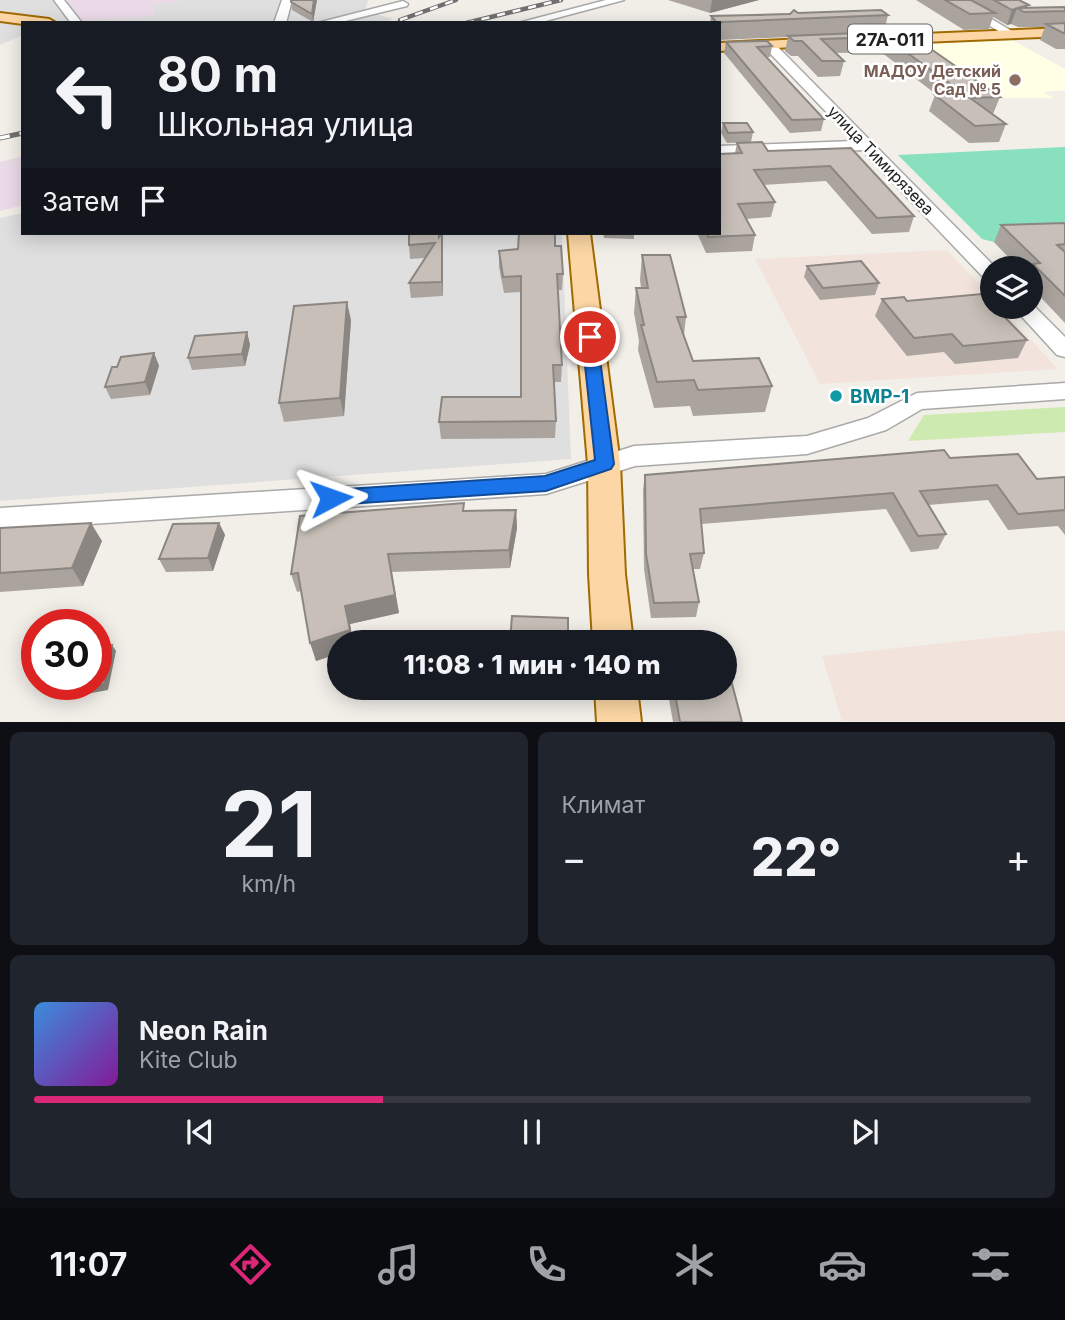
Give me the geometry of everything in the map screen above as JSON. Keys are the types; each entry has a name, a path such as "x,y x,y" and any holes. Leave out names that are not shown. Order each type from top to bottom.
{"main road":[{"path":"0,17 33,21"},
{"name":"27А-011","path":"721,47 1065,32"},
{"path":"579,235 604,464 606,549 612,630"},
{"path":"617,700 619,722"}],"street":[{"path":"59,0 75,21"},
{"path":"281,21 287,0"},
{"path":"531,21 619,0"},
{"path":"951,0 1012,34"},
{"path":"331,21 403,4"},
{"name":"улица Тимирязева","path":"769,45 980,263"},
{"path":"721,151 866,145"},
{"path":"1034,319 1065,351"},
{"path":"0,519 546,484 634,456 807,444 877,424 917,401 1065,391"}],"shaded area":[{"path":"0,0 368,0 365,11 393,19 21,21 21,36 0,45"},
{"path":"60,0 180,1 153,5 154,16 78,21"},
{"name":"МАДОУ Детский Сад № 5","path":"1012,40 1065,69 1065,90 1043,92 1054,98 994,98 916,44"},
{"path":"21,157 21,206 0,211 0,162"},
{"path":"21,213 21,235 562,235 571,459 0,501 0,218"},
{"path":"947,250 980,285 980,319 1012,319 1058,369 820,384 755,259"},
{"path":"1065,630 1065,721 842,721 822,656"}],"green space":[{"path":"1065,147 1065,261 1043,262 1043,256 1007,256 994,242 982,239 898,155"},
{"path":"1065,407 1065,432 908,441 924,415"}],"building":[{"path":"314,0 312,14 291,2"},
{"path":"945,0 971,0 995,13 970,14"},
{"path":"994,0 1019,0 1029,5 1018,8 1065,7 1065,11 1024,12 1017,8 1012,10"},
{"path":"794,10 798,13 881,10 888,15 721,23 711,16 790,14"},
{"path":"1065,23 1065,33 1046,24"},
{"path":"905,31 1000,97 970,98 1006,124 975,126 935,95 963,93 885,37 821,39 844,61 822,61 802,41 794,41 788,36"},
{"path":"767,41 772,46 757,47 824,119 792,120 726,42"},
{"path":"723,123 747,123 753,132 728,133"},
{"path":"762,142 768,151 851,148 914,216 877,218 830,166 754,170 775,202 738,204 755,235 708,237 721,235 721,154 742,153 737,143"},
{"path":"1065,223 1065,244 1057,245 1065,252 1065,296 1043,274 1043,256 1033,256 1001,225"},
{"path":"409,235 442,235 442,282 409,283 435,243 409,245"},
{"path":"519,235 555,235 555,246 561,246 563,274 557,274 562,365 553,365 556,421 439,422 442,397 521,397 521,276 503,277 499,251 518,249"},
{"path":"642,255 670,255 686,317 677,317 693,361 759,358 772,386 698,390 694,380 657,382 641,325 644,325 636,288 648,288"},
{"path":"861,261 879,283 823,288 807,266"},
{"path":"980,294 980,319 1007,319 1027,340 963,346 952,334 914,338 882,299 904,297 907,301"},
{"path":"347,302 340,398 279,403 294,306"},
{"path":"247,332 242,354 188,358 195,336"},
{"path":"154,353 145,382 105,387 112,367 117,367 121,357"},
{"path":"944,450 950,458 1018,454 1037,479 1065,477 1065,510 1018,514 997,485 920,491 946,534 918,536 893,493 700,509 704,553 690,554 699,602 654,603 646,554 645,475"},
{"path":"464,503 463,511 516,510 509,550 388,554 395,595 345,606 350,630 327,630 327,637 310,643 298,573 291,574 300,516"},
{"path":"91,523 72,568 0,573 0,528"},
{"path":"219,523 208,558 159,559 173,524"},
{"path":"512,616 568,618 568,630 511,630"},
{"path":"676,700 736,700 742,722 680,722"}],"railway":[{"path":"400,20 456,0"},
{"path":"474,21 561,0"},
{"path":"0,138 21,133"}],"place":[{"name":"МАДОУ Детский Сад № 5","path":"1015,80"},
{"name":"BMP-1","path":"836,396"}],"route":[{"path":"331,498 546,484 604,464 590,337"}]}
